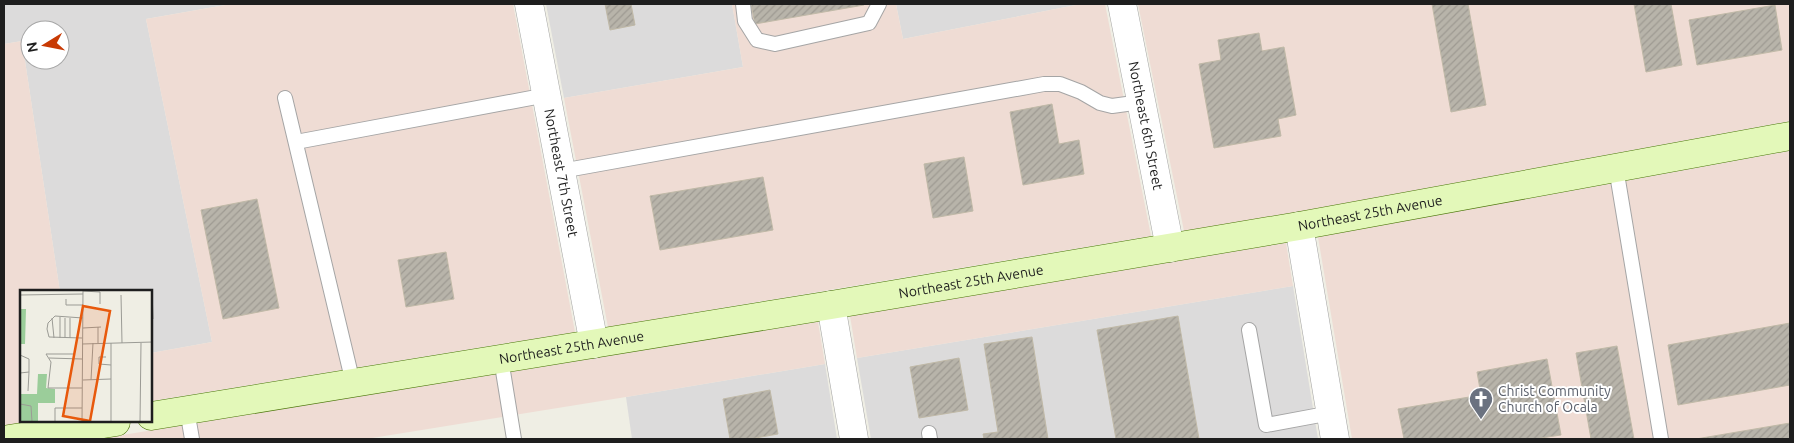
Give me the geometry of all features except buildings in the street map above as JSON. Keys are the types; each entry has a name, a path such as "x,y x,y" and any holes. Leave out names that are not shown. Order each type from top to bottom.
{"main road":[{"name":"Northeast 25th Avenue","path":"152,416 1300,226 1790,136"},
{"path":"9,439 110,423"}],"street":[{"name":"Northeast 7th Street","path":"530,4 594,344"},
{"name":"Northeast 6th Street","path":"1122,4 1170,248"},
{"path":"1300,226 1333,426"},
{"path":"831,305 854,439"}],"lane":[{"path":"743,4 745,20 757,40 775,44 869,23 879,4"},
{"path":"561,171 1044,84 1060,84 1081,92 1100,103 1112,106 1141,102"},
{"path":"296,142 547,95"},
{"path":"285,98 353,383"},
{"path":"1616,168 1661,439"},
{"path":"1249,330 1266,425 1333,426"},
{"path":"501,359 514,439"},
{"path":"187,410 192,439"}],"shaded area":[{"path":"4,4 231,4 146,19 212,342 152,353 152,290 60,290 26,70 70,70 70,20 20,20 20,41 4,44"},
{"path":"231,4 513,4 575,332 152,401 152,353 212,342 146,19"},
{"path":"546,4 732,4 743,67 564,98"},
{"path":"732,4 896,4 903,39 1081,4 1105,4 1151,236 608,327 564,98 743,67"},
{"path":"896,4 1081,4 903,39"},
{"path":"1138,4 1790,4 1790,121 1184,231"},
{"path":"20,41 20,70 26,70 60,290 20,290 21,423 4,426 4,44"},
{"path":"1790,151 1790,439 1352,439 1318,237"},
{"path":"1286,243 1293,286 857,358 850,316"},
{"path":"1293,286 1318,439 871,439 857,358"},
{"path":"818,322 825,364 626,397 366,439 98,439"},
{"path":"825,364 837,439 632,439 626,397"}],"place":[{"name":"Christ Community Church of Ocala","path":"1481,420"}]}
